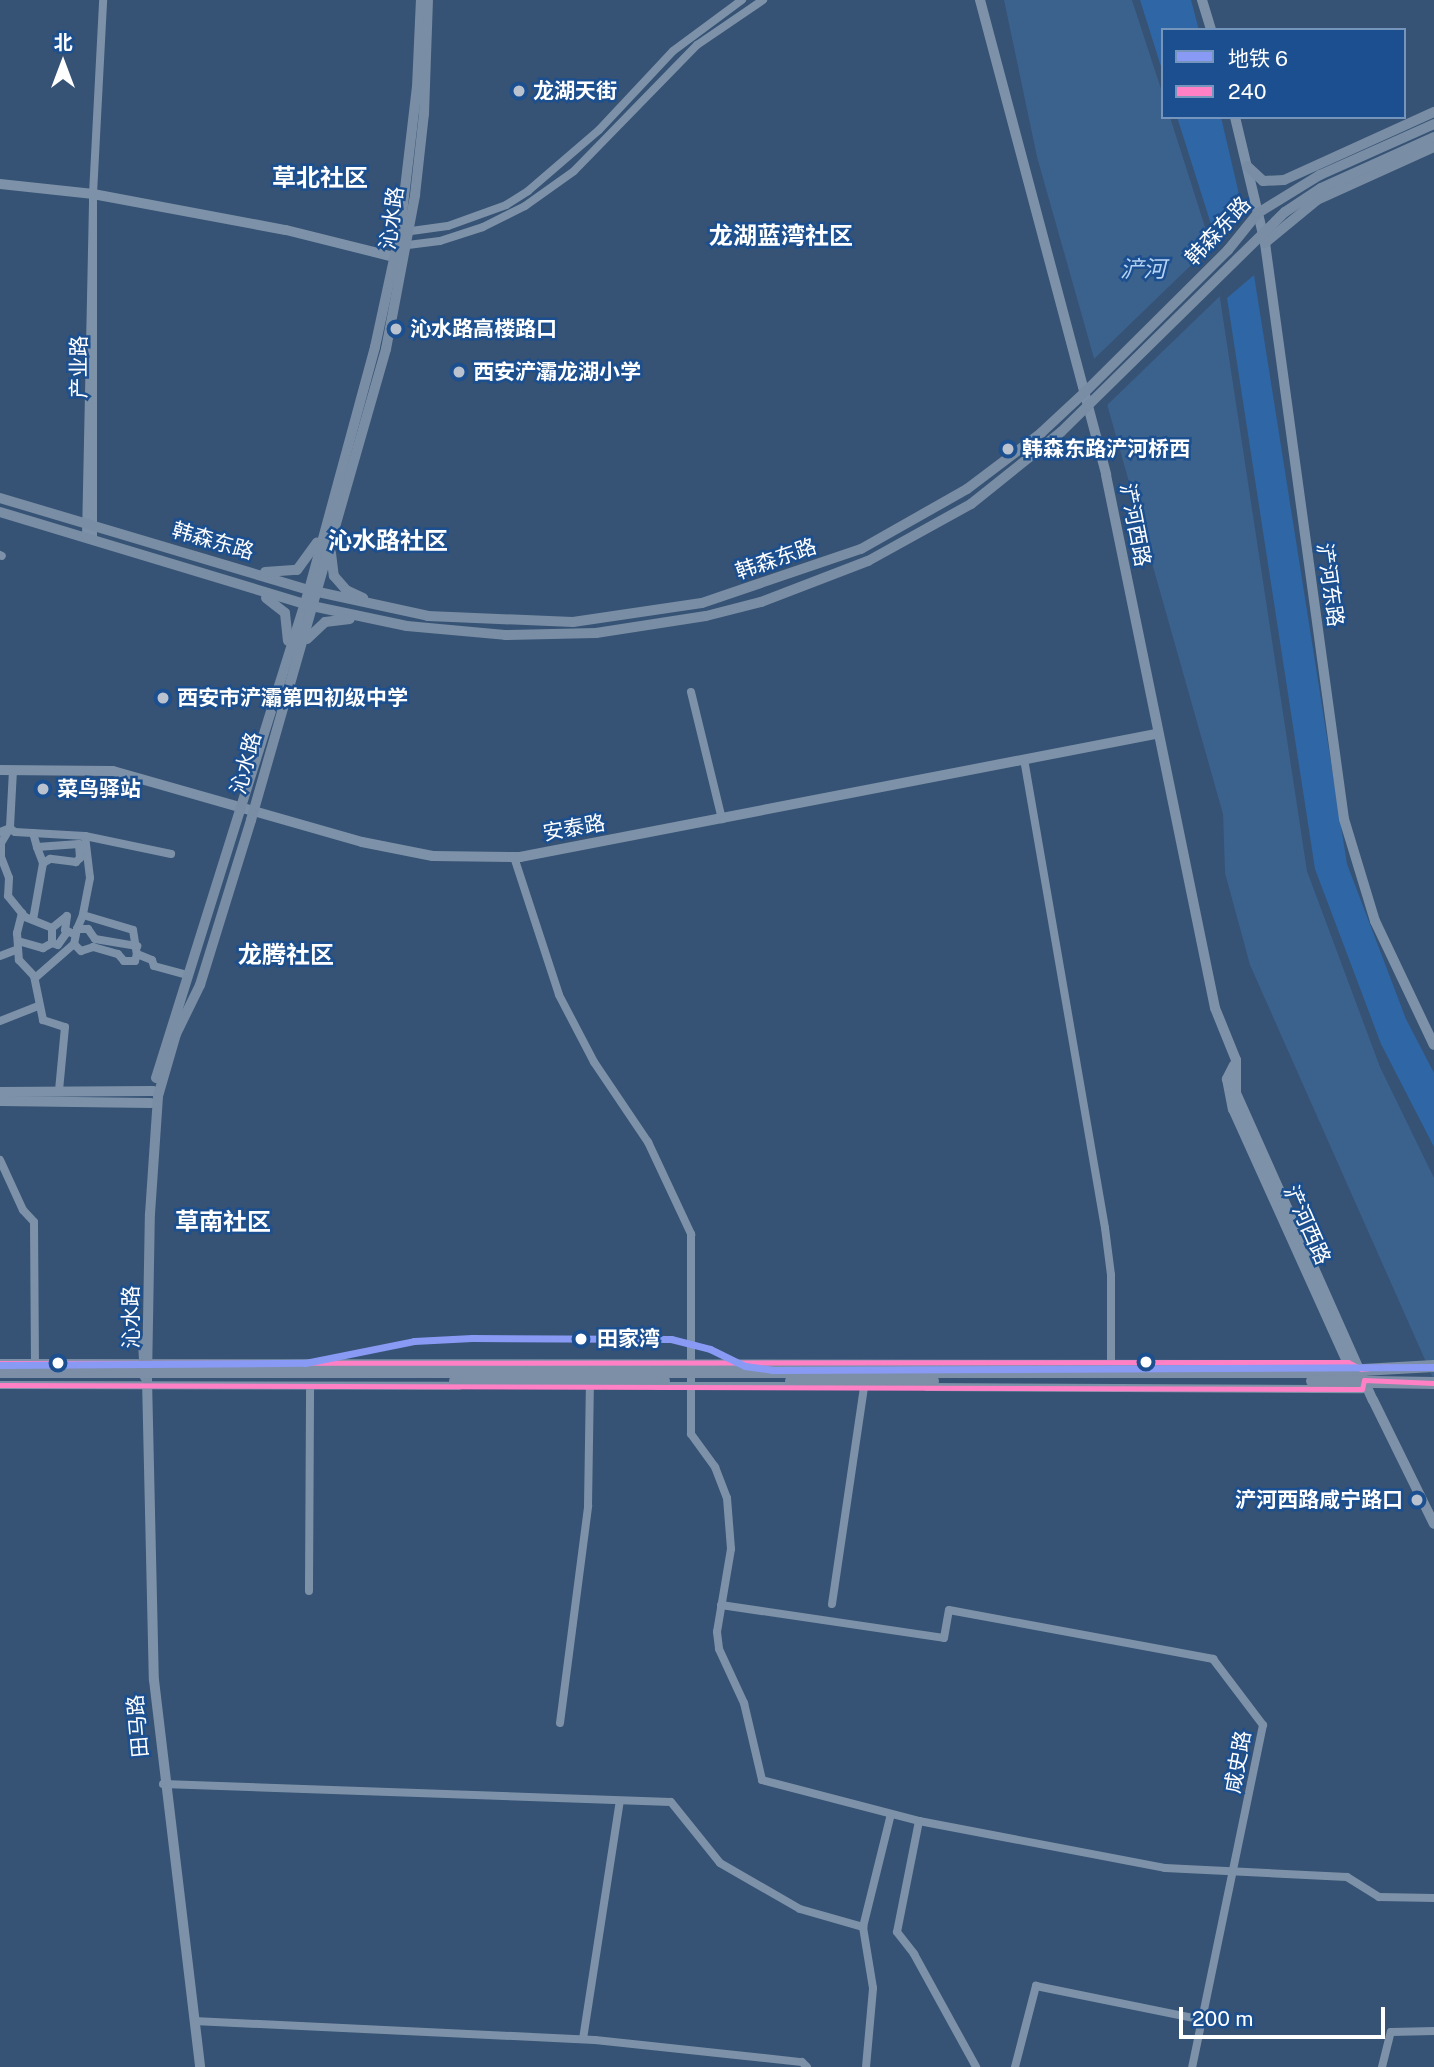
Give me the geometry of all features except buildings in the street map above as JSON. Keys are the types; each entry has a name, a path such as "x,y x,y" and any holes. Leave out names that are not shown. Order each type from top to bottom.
{"main road":[{"name":"沁水路","path":"404,232 417,87 421,0"},
{"name":"沁水路","path":"146,1373 150,1214 158,1096 176,1034 200,985 248,810 286,656 308,605 335,529 400,258 424,114 428,0"},
{"path":"1247,166 1257,177 1272,183 1298,175 1434,112"},
{"name":"韩森东路","path":"0,512 308,605 379,620 473,633 563,635 643,627 761,602 817,583 921,534 1019,470 1236,264 1321,188 1359,164 1434,124"},
{"name":"韩森东路","path":"0,498 250,570 313,591 388,609 475,621 573,622 702,603 742,592 861,549 922,517 1005,462 1085,392 1228,250 1258,213 1320,175 1359,164 1434,136"},
{"path":"1264,238 1317,200 1434,147"},
{"name":"沁水路","path":"313,591 329,517 400,258"},
{"path":"250,570 297,570 312,554 329,517"},
{"path":"335,529 334,576 346,590 388,609"},
{"path":"238,585 285,613 286,656"},
{"name":"沁水路","path":"146,1373 143,1213 152,1097 168,1029 248,810 296,664 308,605"},
{"path":"296,664 310,634 325,622 379,620"},
{"path":"207,1363 228,1372"},
{"path":"0,1372 590,1384 691,1376 864,1384 1357,1375 1384,1366 1434,1366"},
{"path":"0,1379 228,1372 691,1376 1111,1368 1357,1375 1384,1383 1434,1383"}],"street":[{"name":"产业路","path":"90,538 93,524 93,194 103,0"},
{"path":"404,232 482,215 545,180 673,51 742,0"},
{"path":"402,246 483,227 554,186 697,45 763,0"},
{"name":"浐河西路","path":"980,0 1089,405 1215,1008 1236,1060 1236,1093 1357,1375 1373,1400 1434,1524"},
{"path":"1202,0 1210,28"},
{"name":"浐河东路","path":"1235,119 1264,238 1342,809 1375,921 1434,1045"},
{"path":"1298,175 1320,175 1331,160"},
{"path":"0,184 93,194 286,230 400,258"},
{"path":"691,692 722,819"},
{"name":"安泰路","path":"0,770 113,771 362,842 433,856 514,857 1156,734"},
{"path":"1024,759 1105,1228 1111,1275 1111,1368"},
{"path":"13,770 10,828 1,843 1,857 9,878 4,897 22,913 52,928"},
{"path":"0,832 10,828 33,833 85,835 170,855"},
{"path":"33,833 43,863 33,920"},
{"path":"35,978 73,935 83,915 90,878 85,835"},
{"path":"37,847 79,844 80,858 76,862 50,859 43,863"},
{"path":"514,857 559,995 594,1062 649,1142 691,1234 691,1434 723,1481 732,1524 721,1605 719,1649 744,1703 762,1780 919,1821 1165,1868 1347,1877 1379,1897 1434,1898"},
{"path":"22,913 19,960 35,978 38,1006 43,1020 65,1027 59,1096"},
{"path":"0,956 18,945 43,948 52,943 58,945 89,929 94,943 118,954 124,961 135,961 137,950 133,930 83,915"},
{"path":"52,928 67,916 81,951 94,943 137,950 152,960 154,967 188,975"},
{"path":"52,928 52,943"},
{"path":"0,1021 38,1006"},
{"path":"0,1092 152,1097"},
{"path":"0,1101 59,1096"},
{"path":"0,1160 23,1210 34,1222 35,1363"},
{"path":"0,1363 35,1363 310,1386 590,1384 588,1506 560,1723"},
{"path":"0,1385 146,1373 207,1363 691,1376"},
{"name":"田马路","path":"146,1373 154,1680 163,1784 200,2067"},
{"path":"832,1604 864,1384"},
{"path":"309,1591 310,1386"},
{"name":"咸史路","path":"721,1605 944,1638 949,1610 1213,1659 1263,1725 1192,2067"},
{"path":"163,1784 671,1802 720,1863 800,1909 863,1927"},
{"path":"583,2039 620,1800"},
{"path":"866,2067 873,1988 863,1927 891,1814"},
{"path":"919,1821 897,1932 914,1954 976,2067"},
{"path":"1015,2067 1036,1986 1203,2020"},
{"path":"194,2021 583,2039 802,2062 807,2067"},
{"path":"1382,2067 1391,2032 1434,2031"}],"shaded area":[{"path":"1140,0 1191,0 1198,28 1161,28 1161,67"},
{"path":"1178,119 1221,119 1242,207 1216,240"},
{"path":"1254,275 1347,864 1406,1019 1434,1073 1434,1147 1381,1044 1315,869 1227,298"}],"water":[{"name":"浐河","path":"1004,0 1132,0 1161,89 1161,119 1171,119 1213,252 1307,871 1380,1067 1434,1178 1434,1380 1250,965 1225,873 1223,814 1037,157"}],"pier":[{"path":"1214,243 1223,293 1103,409 1090,363"}],"metro line":[{"name":"6","path":"0,1365 305,1363 414,1341 472,1338 671,1339 710,1349 745,1366 772,1370 1434,1367"}],"transit line":[{"name":"240","path":"0,1363 1348,1362 1361,1369 1388,1366"},
{"name":"240","path":"0,1385 1362,1389 1364,1380 1434,1383"}],"place":[{"name":"龙湖天街","path":"519,91"},
{"name":"沁水路高楼路口","path":"396,329"},
{"name":"西安浐灞龙湖小学","path":"459,372"},
{"name":"韩森东路浐河桥西","path":"1008,449"},
{"name":"西安市浐灞第四初级中学","path":"163,698"},
{"name":"菜鸟驿站","path":"43,789"},
{"name":"田家湾","path":"581,1339"},
{"name":"浐河西路咸宁路口","path":"1417,1500"}],"district":[{"name":"草北社区","path":"320,178"},
{"name":"龙湖蓝湾社区","path":"781,236"},
{"name":"沁水路社区","path":"388,541"},
{"name":"龙腾社区","path":"286,955"},
{"name":"草南社区","path":"223,1222"}]}
